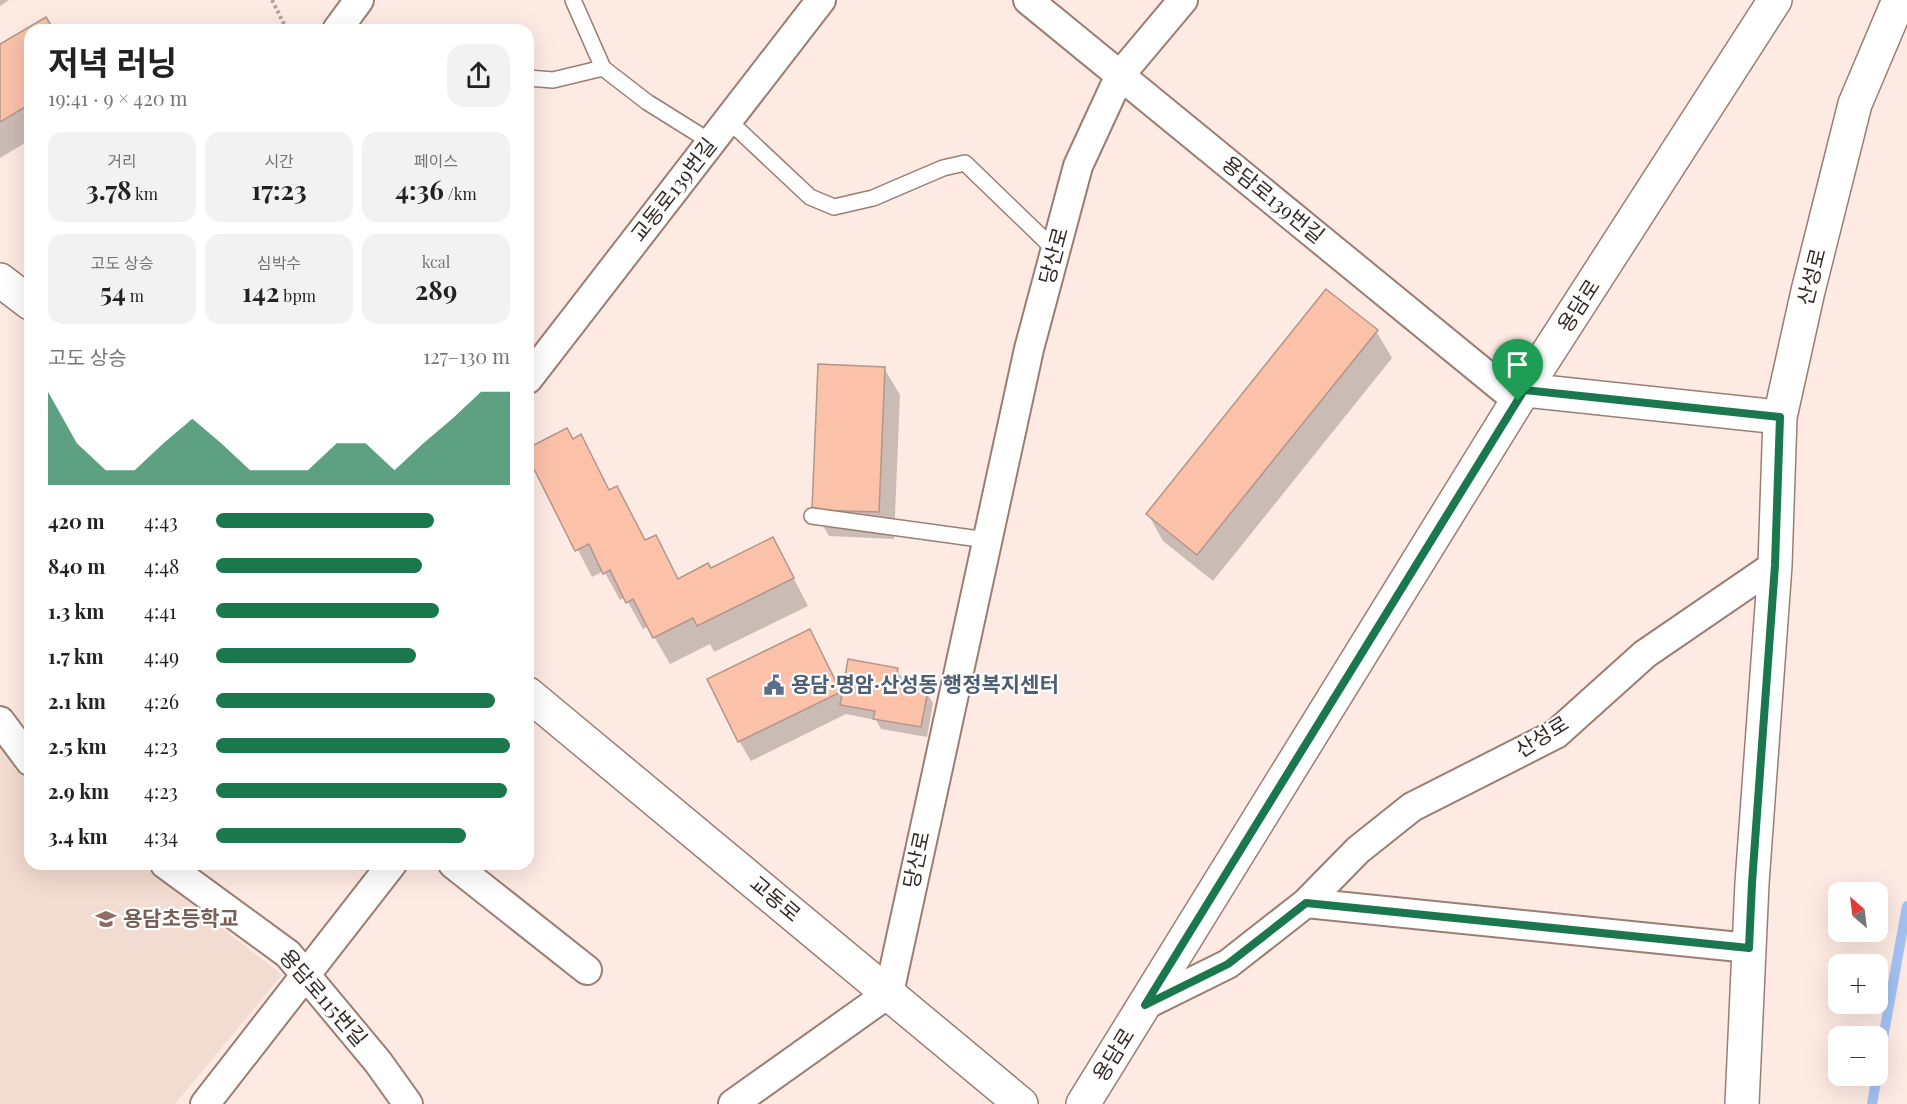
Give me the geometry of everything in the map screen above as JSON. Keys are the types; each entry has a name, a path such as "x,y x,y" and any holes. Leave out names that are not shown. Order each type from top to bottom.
{"street":[{"path":"342,24 359,0"},
{"name":"교동로139번길","path":"534,371 821,0"},
{"name":"용담로139번길","path":"1029,0 1521,395"},
{"name":"당산로","path":"888,993 1029,349 1078,166 1120,75 1183,0"},
{"name":"용담로","path":"1083,1104 1521,395 1775,0"},
{"name":"산성로","path":"1742,1104 1752,871 1775,565 1780,417 1808,291 1855,104 1899,0"},
{"path":"0,280 24,298"},
{"path":"1521,395 1780,417"},
{"name":"산성로","path":"1145,1005 1228,964 1306,903 1358,850 1412,807 1556,734 1645,654 1775,565"},
{"name":"교동로","path":"534,699 1022,1104"},
{"path":"0,722 24,753"},
{"name":"용담로115번길","path":"173,870 288,954 378,1062 408,1104"},
{"path":"205,1104 387,870"},
{"path":"461,870 587,970"},
{"path":"1306,903 1749,948"},
{"path":"733,1104 888,993"}],"lane":[{"path":"573,0 603,68 647,102 711,142"},
{"path":"534,78 553,80 603,68"},
{"path":"728,120 810,197 834,207 873,198 943,168 965,163 1055,250"},
{"path":"812,516 987,540"}],"path":[{"path":"272,0 284,24"}],"shaded area":[{"name":"용담초등학교","path":"0,745 16,766 24,772 24,870 149,870 282,975 175,1104 0,1104"}],"building":[{"path":"46,17 50,24 34,24"},
{"path":"24,30 24,108 0,122 0,44"},
{"path":"1326,289 1378,330 1197,555 1146,514"},
{"path":"818,364 885,367 879,512 812,510"},
{"path":"567,428 573,439 581,434 609,490 617,486 645,540 656,535 678,579 708,563 711,568 773,537 794,578 697,626 693,618 653,638 633,599 626,603 610,570 603,574 589,544 575,551 534,469 534,445"},
{"name":"용담·명암·산성동 행정복지센터","path":"810,629 841,692 738,742 707,679"},
{"path":"848,659 898,668 895,685 928,691 921,727 873,719 875,711 840,705"}],"waterway":[{"path":"1885,1026 1907,906"},
{"path":"1872,1104 1875,1086"}],"place":[{"name":"용담·명암·산성동 행정복지센터","path":"774,685"},
{"name":"용담초등학교","path":"106,919"}],"route":[{"path":"1524,390 1780,417 1775,565 1749,948 1306,903 1228,964 1145,1005 1331,703 1518,401 1524,390"}]}
